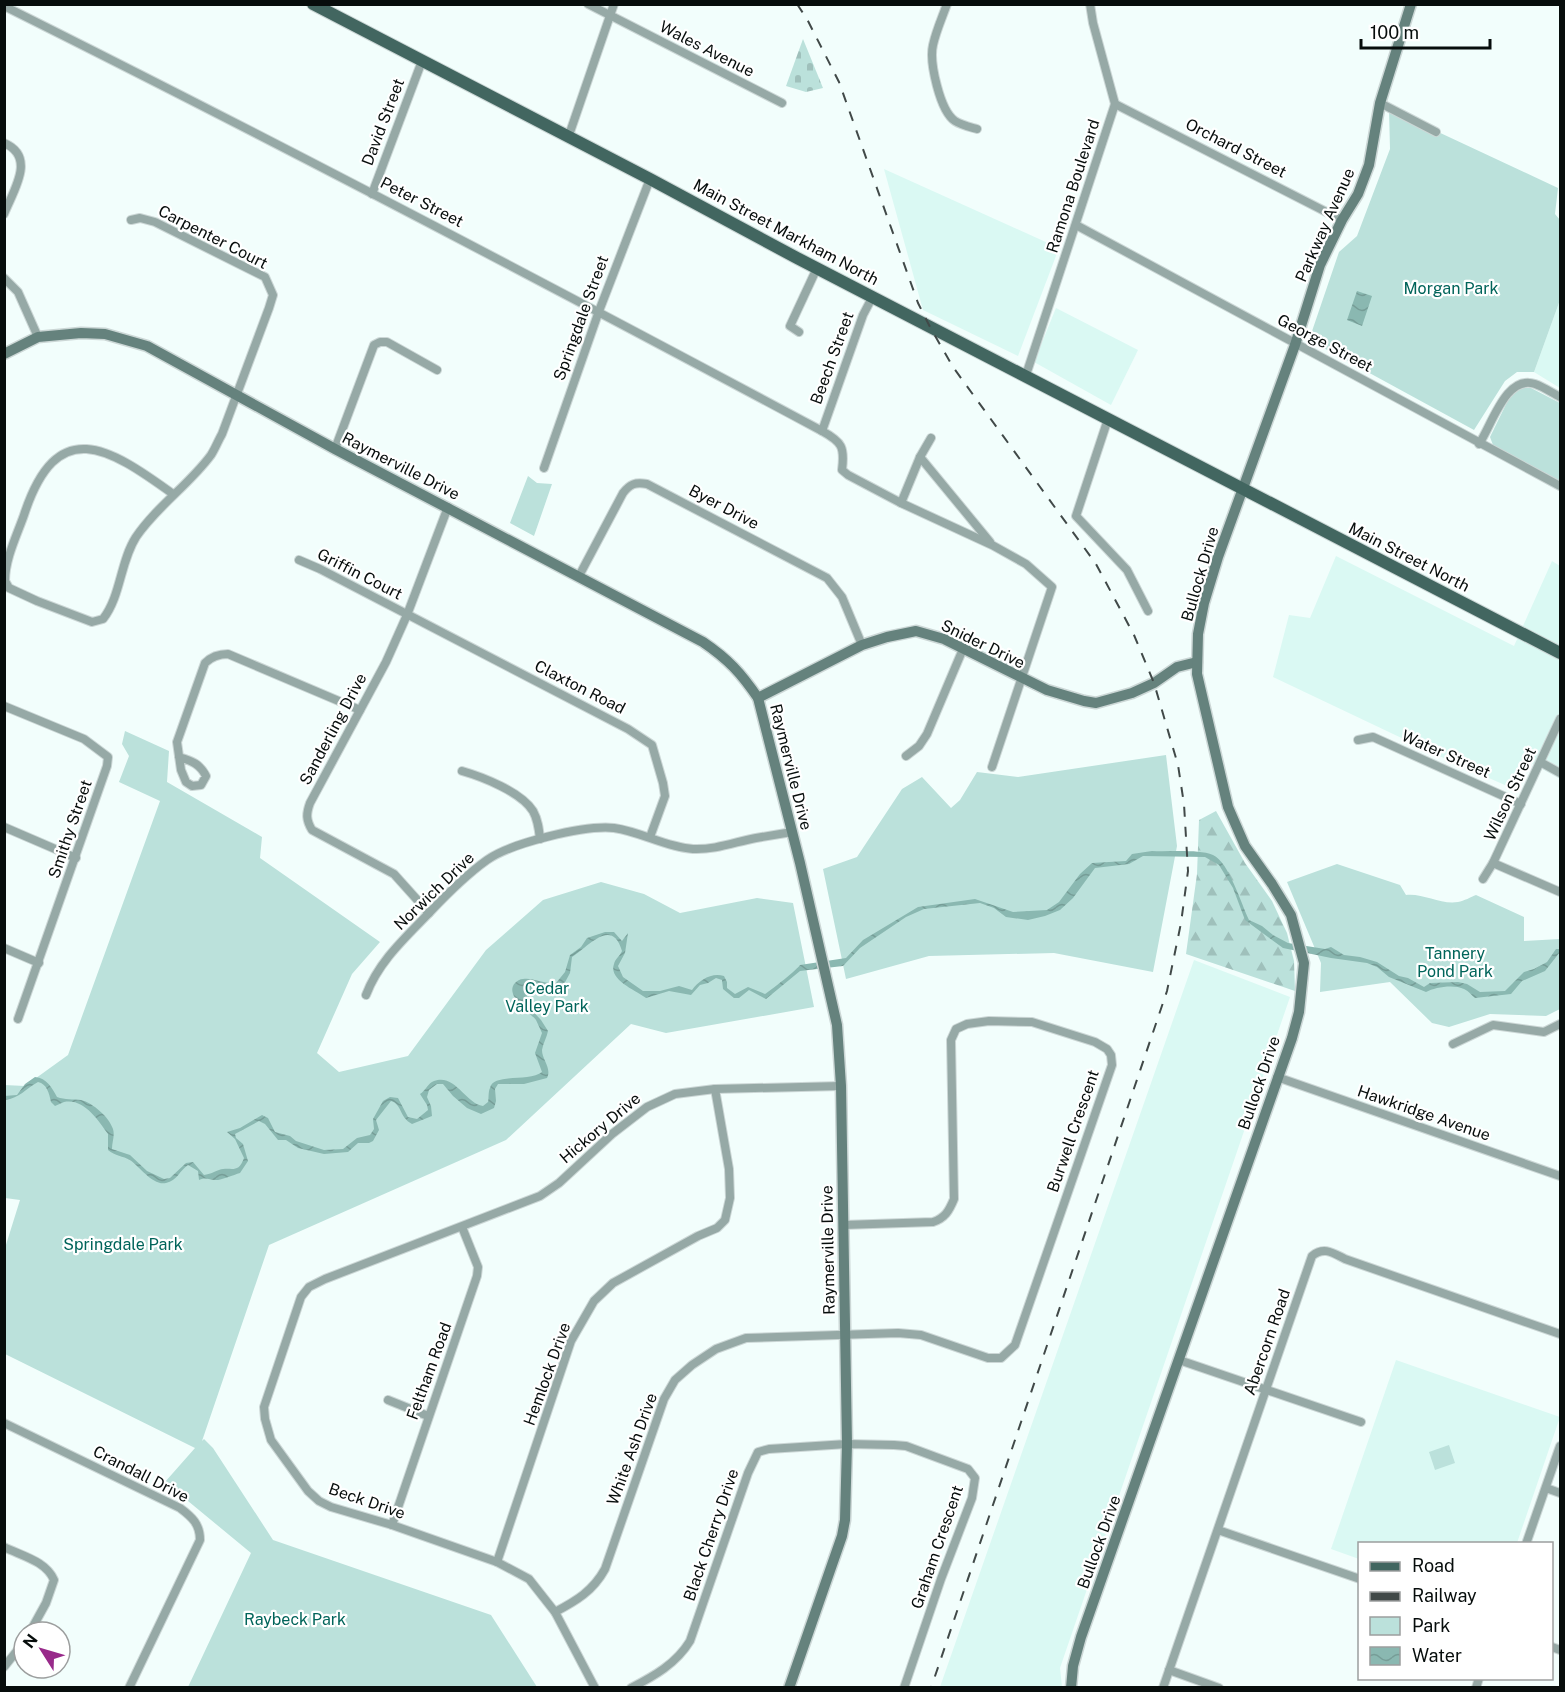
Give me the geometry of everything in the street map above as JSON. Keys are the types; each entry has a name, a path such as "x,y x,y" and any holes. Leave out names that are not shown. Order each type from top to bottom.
{"main road":[{"name":"Main Street Markham North","path":"313,4 1243,489"},
{"name":"Main Street North","path":"1243,489 1560,654"}],"street":[{"name":"Wales Avenue","path":"588,4 782,103"},
{"path":"568,138 614,4"},
{"path":"947,4 933,45 932,61 935,78 949,115 955,121 977,129"},
{"name":"Ramona Boulevard","path":"1026,375 1115,104 1090,4"},
{"name":"Parkway Avenue","path":"1243,489 1320,265 1342,220 1358,194 1369,165 1380,102 1409,5"},
{"name":"Peter Street","path":"4,6 598,311 822,431 836,439 842,447 844,453 842,470 901,503"},
{"name":"David Street","path":"372,194 422,61"},
{"path":"1380,102 1436,132"},
{"name":"Orchard Street","path":"1115,104 1342,220"},
{"path":"4,143 17,151 21,158 22,168 4,214"},
{"name":"Springdale Street","path":"544,468 598,311 650,179"},
{"name":"Carpenter Court","path":"131,220 140,218 155,222 265,277 273,295 271,301 222,434 212,454 173,494 148,519 131,545 113,602 103,619 93,622 37,601 9,588 5,581 7,566 34,489 42,472 64,453 91,448 103,451 144,473 173,494"},
{"name":"George Street","path":"1076,225 1294,345 1560,486"},
{"path":"799,332 790,326 818,268"},
{"path":"4,278 18,292 38,337"},
{"name":"Beech Street","path":"822,431 863,315 873,296"},
{"name":"Raymerville Drive","path":"4,354 38,337 81,333 105,334 147,346 335,449 703,642 717,651 742,674 758,698 826,973 837,1025 841,1086 847,1444 845,1520 842,1536 789,1688"},
{"path":"335,449 374,345 387,342 437,370"},
{"path":"1479,444 1511,388 1525,382 1535,384 1560,397"},
{"path":"1108,419 1076,516 1127,570 1148,611"},
{"path":"931,438 920,457 901,503 992,545 1026,564 1052,587 992,767"},
{"path":"920,457 992,545"},
{"name":"Byer Drive","path":"579,576 628,486 636,482 647,484 827,578 842,597 862,645"},
{"name":"Bullock Drive","path":"1071,1688 1073,1666 1082,1637 1299,1012 1304,963 1297,933 1284,901 1245,846 1228,807 1197,674 1198,634 1204,603 1243,489"},
{"name":"Sanderling Drive","path":"429,913 394,874 312,830 307,822 306,814 386,662 407,615 448,507"},
{"name":"Griffin Court","path":"299,560 407,615"},
{"name":"Claxton Road","path":"407,615 628,729 652,745 661,773 664,796 650,837"},
{"name":"Snider Drive","path":"758,698 862,645 916,631 944,639 1059,695 1096,703 1132,693 1154,683 1177,667 1197,662"},
{"path":"906,756 919,746 927,734 963,649"},
{"path":"179,757 177,742 201,672 211,657 221,654 228,654 360,710"},
{"name":"Smithy Street","path":"4,706 84,739 108,757 76,858 18,1019"},
{"name":"Wilson Street","path":"1483,879 1542,763 1560,719"},
{"name":"Water Street","path":"1358,741 1373,737 1521,804"},
{"path":"1542,763 1560,773"},
{"path":"462,771 481,776 525,801 538,821 540,839"},
{"path":"4,827 76,858"},
{"name":"Norwich Drive","path":"366,995 377,971 391,952 448,893 487,860 499,853 540,839 595,828 614,828 650,837 675,847 695,849 718,847 792,832"},
{"path":"1493,863 1560,892"},
{"path":"4,948 39,963"},
{"name":"Burwell Crescent","path":"843,1225 933,1222 941,1219 950,1211 954,1199 951,1041 956,1029 961,1025 989,1021 1032,1022 1095,1042 1107,1048 1112,1055 1112,1065 1015,1345 1010,1352 1001,1358 988,1358 937,1339 915,1334 875,1333 845,1336"},
{"path":"1452,1044 1492,1025 1544,1032 1560,1024"},
{"name":"Hawkridge Avenue","path":"1277,1077 1560,1176"},
{"name":"Hickory Drive","path":"462,1227 530,1201 550,1190 612,1134 658,1100 675,1094 715,1089 841,1086"},
{"name":"Hemlock Drive","path":"497,1562 571,1341 594,1301 613,1283 698,1236 717,1228 725,1220 730,1197 729,1169 715,1089"},
{"name":"Feltham Road","path":"392,1525 477,1276 478,1267 462,1227"},
{"name":"Beck Drive","path":"462,1227 309,1287 301,1298 264,1407 271,1440 308,1491 319,1501 497,1562 529,1579 555,1612 595,1688"},
{"name":"Abercorn Road","path":"1163,1688 1312,1256 1320,1251 1328,1250 1560,1334"},
{"name":"White Ash Drive","path":"555,1612 582,1597 598,1582 609,1558 664,1399 675,1380 684,1371 716,1349 746,1338 845,1336"},
{"path":"1179,1360 1361,1422"},
{"path":"388,1400 428,1416"},
{"name":"Crandall Drive","path":"4,1423 180,1508 193,1518 200,1530 200,1540 129,1688"},
{"name":"Black Cherry Drive","path":"631,1688 679,1657 690,1641 748,1473 758,1452 769,1449 847,1444"},
{"name":"Graham Crescent","path":"847,1444 906,1446 968,1469 975,1478 972,1498 941,1579 904,1688"},
{"path":"1527,1542 1560,1446"},
{"path":"1546,1488 1560,1493"},
{"path":"1218,1530 1358,1579"},
{"path":"4,1547 43,1565 51,1573 54,1580 46,1603 37,1620"},
{"path":"1169,1670 1219,1688"}],"shaded area":[{"path":"884,169 1059,248 1018,356 923,310"},
{"path":"1560,300 1560,388 1534,372"},
{"path":"1056,308 1138,350 1111,405 1034,362"},
{"path":"1336,556 1514,646 1552,561 1560,566 1560,779 1528,761 1514,789 1273,677 1289,615 1310,618"},
{"path":"1194,960 1290,997 1060,1668 1062,1687 940,1687"},
{"path":"1396,1360 1560,1417 1517,1542 1358,1542 1358,1559 1331,1549"}],"green space":[{"path":"803,39 823,88 806,92 786,86"},
{"name":"Morgan Park","path":"1389,109 1558,188 1555,214 1560,220 1560,300 1534,372 1517,372 1505,381 1474,430 1309,340 1339,252 1357,236 1390,149"},
{"path":"1521,388 1531,388 1560,403 1560,481 1493,445 1490,437 1511,394"},
{"path":"528,476 537,483 552,484 534,536 510,523"},
{"path":"125,731 169,751 167,782 262,837 260,858 380,942 352,974 317,1053 339,1072 408,1056 486,950 543,900 601,882 644,894 680,913 757,898 793,903 814,1007 666,1033 631,1024 506,1140 269,1245 202,1441 204,1439 213,1448 273,1540 491,1615 537,1687 188,1687 251,1553 165,1482 195,1448 5,1354 5,1248 20,1200 5,1198 4,1085 25,1086 68,1055 160,801 119,782 129,756 122,744"},
{"path":"1166,755 1177,846 1153,972 1054,953 929,956 846,979 823,869 857,857 902,789 922,777 951,808 960,800 977,772 1018,777"},
{"path":"1216,811 1245,863 1272,901 1287,933 1294,961 1295,991 1186,954 1197,874 1199,820"},
{"name":"Tannery Pond Park","path":"1337,864 1400,885 1406,895 1452,902 1476,895 1524,917 1524,941 1560,939 1560,1009 1546,1016 1490,1014 1449,1027 1432,1023 1390,982 1320,992 1321,963 1287,882"},
{"path":"1449,1445 1455,1463 1435,1470 1429,1452"}],"water":[{"path":"1357,291 1372,296 1362,326 1347,320"},
{"path":"1152,851 1192,851 1213,855 1219,859 1229,874 1249,920 1288,943 1325,949 1331,947 1344,955 1377,962 1399,976 1424,987 1430,983 1458,982 1467,984 1480,992 1505,991 1524,972 1547,962 1556,949 1560,949 1560,952 1545,971 1522,981 1511,994 1475,998 1460,987 1450,986 1426,992 1389,977 1377,967 1367,963 1283,948 1245,920 1233,888 1219,865 1205,857 1143,856 1129,864 1095,868 1073,898 1060,910 1045,916 1028,920 1006,917 994,908 980,903 924,909 906,917 860,948 843,966 800,971 766,999 749,990 739,998 734,998 723,989 722,980 716,978 700,985 691,995 669,991 646,998 624,984 615,975 614,964 622,951 618,941 606,935 572,957 570,973 563,986 541,994 532,989 527,994 528,1006 548,1031 542,1050 548,1067 547,1078 524,1084 498,1084 495,1089 494,1108 481,1114 467,1108 443,1084 437,1084 429,1090 427,1097 432,1116 412,1124 391,1101 376,1120 379,1130 373,1141 358,1143 348,1152 324,1154 298,1148 286,1140 278,1140 265,1124 259,1121 235,1134 243,1144 248,1161 240,1173 220,1180 205,1178 199,1180 198,1171 188,1165 170,1182 156,1182 130,1160 108,1150 108,1134 90,1111 78,1103 71,1102 55,1106 51,1102 47,1089 41,1083 38,1082 19,1095 10,1099 5,1100 4,1096 17,1095 25,1084 35,1077 43,1079 57,1097 81,1100 100,1111 113,1129 112,1149 130,1155 147,1171 164,1179 170,1178 186,1163 193,1162 204,1175 223,1169 237,1168 244,1158 235,1139 227,1132 240,1128 262,1115 268,1118 275,1132 290,1136 296,1141 324,1150 343,1149 357,1138 370,1135 374,1129 373,1119 383,1101 390,1097 398,1098 408,1117 417,1119 428,1110 420,1094 434,1081 448,1081 471,1100 483,1106 488,1102 489,1090 493,1083 505,1079 529,1077 542,1072 535,1053 542,1033 536,1020 515,998 512,988 522,979 556,983 565,972 570,955 581,947 587,938 605,932 614,932 622,941 628,933 625,953 618,966 623,977 643,991 660,991 679,986 692,990 706,978 719,975 724,976 727,988 735,994 748,987 765,994 800,965 846,958 863,940 918,907 975,899 1013,912 1047,910 1059,902 1080,874 1092,863 1126,861 1132,854"}],"railway":[{"path":"797,4 839,82 918,303 930,327 953,367 1096,564 1134,635 1154,683 1178,765 1184,804 1188,871 1181,923 1167,991 931,1688"}],"park label":[{"name":"Cedar Valley Park","path":"547,997"},
{"name":"Springdale Park","path":"123,1244"},
{"name":"Raybeck Park","path":"295,1619"}]}
